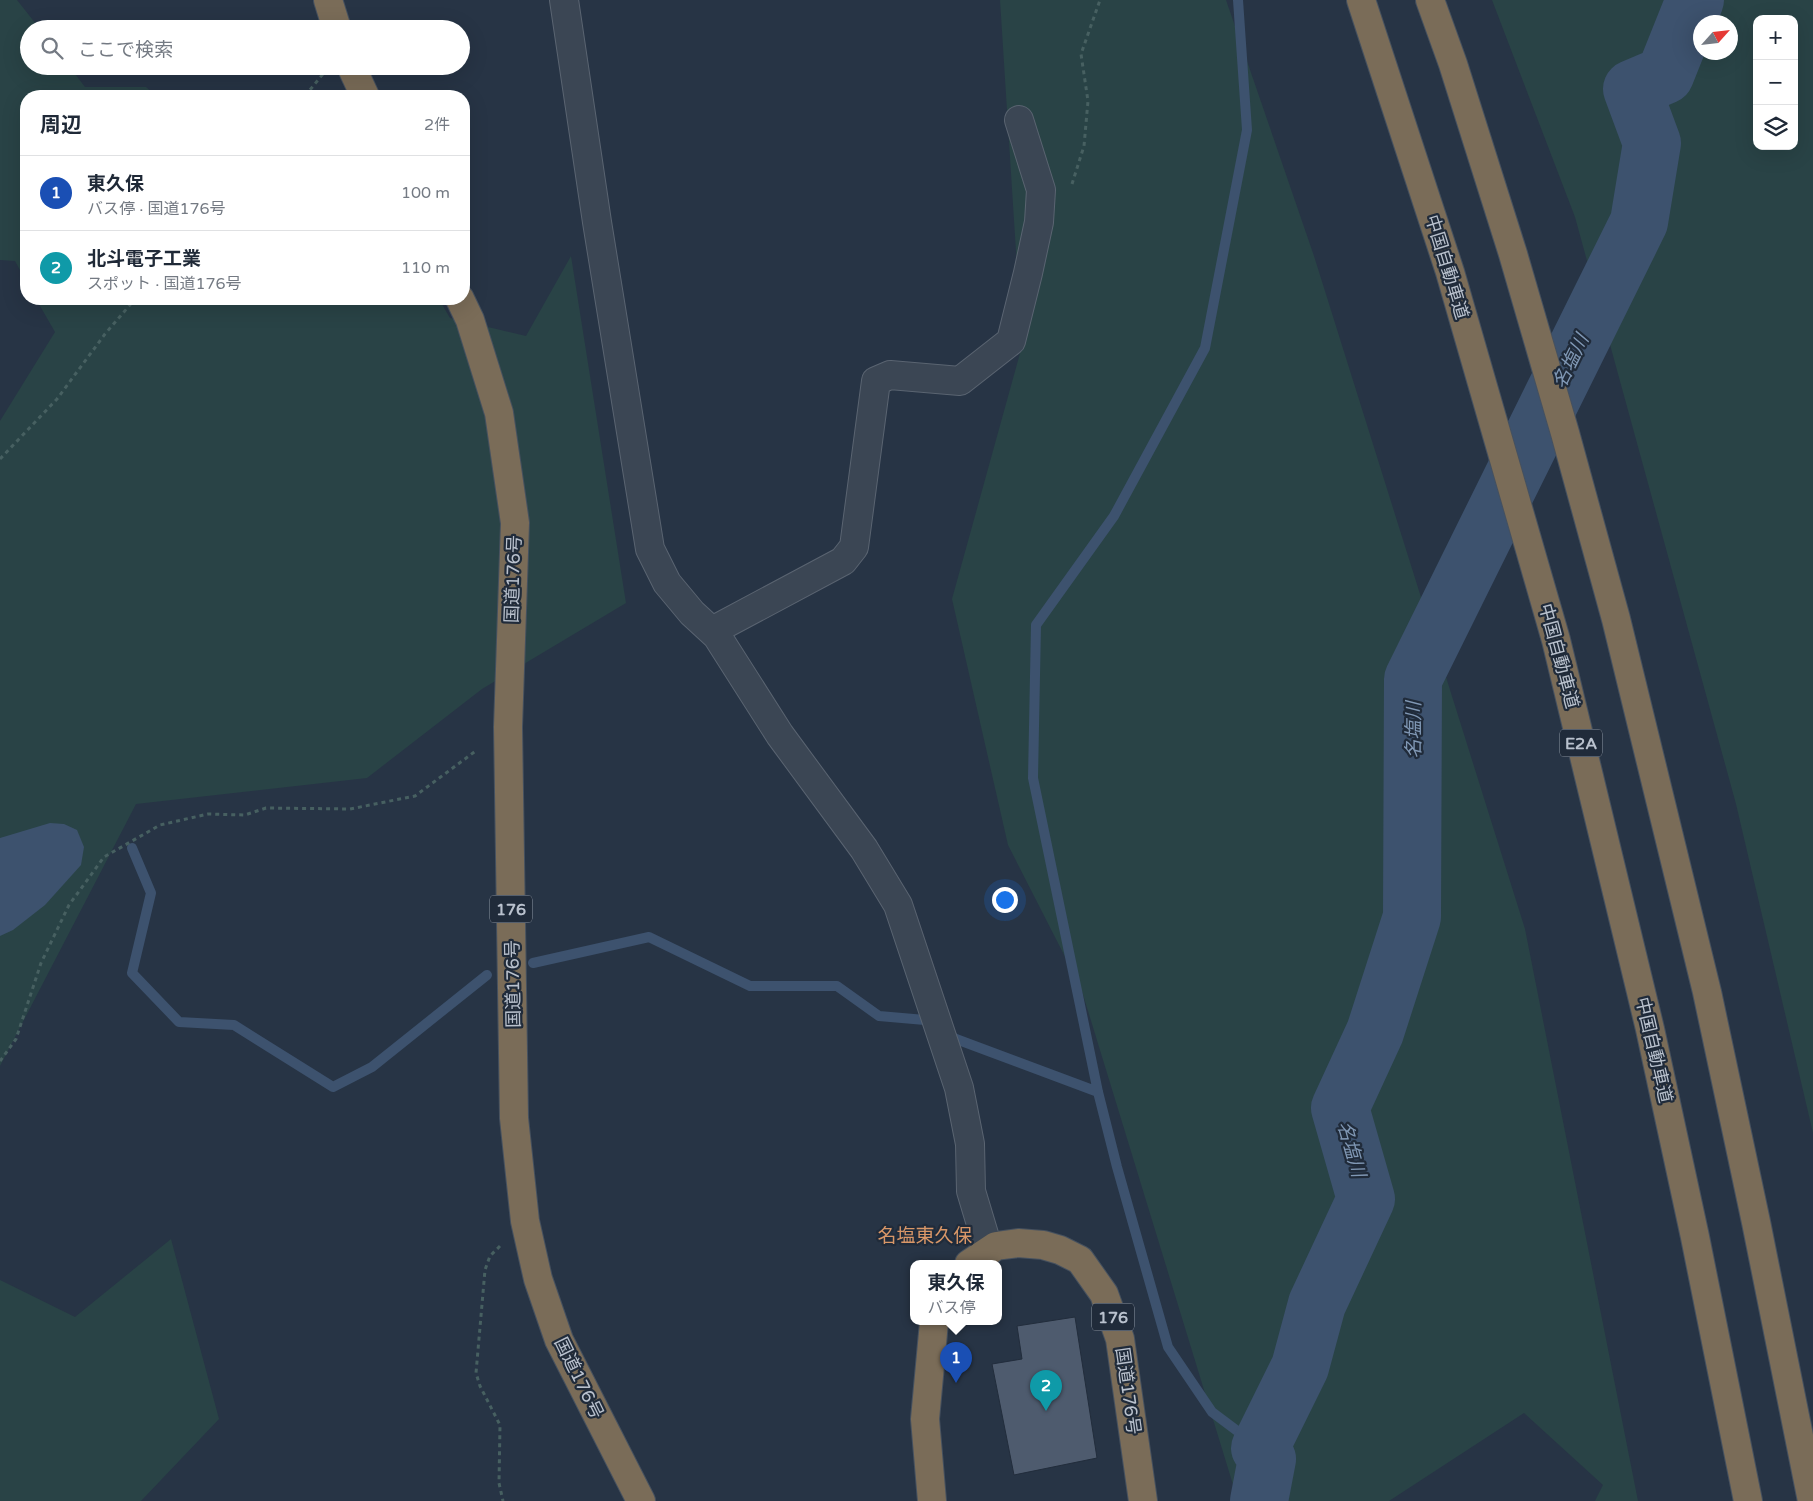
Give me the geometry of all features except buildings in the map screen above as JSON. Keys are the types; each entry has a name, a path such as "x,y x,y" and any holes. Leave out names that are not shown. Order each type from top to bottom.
{"highway":[{"path":"328,0 334,20"},
{"name":"中国自動車道","path":"1361,0 1450,272 1556,640 1652,1038 1695,1237 1748,1501"},
{"path":"1430,0 1453,64 1513,254 1616,619 1707,992 1812,1501"},
{"path":"355,75 362,90"},
{"name":"国道176号","path":"463,305 470,320 499,413 515,523 508,727 514,1118 524,1221 538,1279 559,1340 641,1501"},
{"name":"国道176号","path":"979,1257 996,1246 1018,1243 1043,1245 1060,1250 1080,1260 1104,1294 1120,1339 1143,1501"},
{"path":"932,1501 926,1419 934,1325"}],"street":[{"path":"561,1 650,549 667,584 692,613 718,636 780,735 864,849 898,905 959,1088 970,1144 971,1191 979,1257"},
{"path":"712,631 843,560 854,547 876,381 890,375 960,381 1011,341 1039,222 1041,190 1019,120"}],"path":[{"path":"1070,189 1084,146 1088,101 1081,54 1100,0"},
{"path":"310,90 323,75"},
{"path":"0,459 57,399 105,334 130,305"},
{"path":"0,1061 16,1040 41,963 69,905 104,857 160,825 208,814 245,815 266,808 350,809 414,796 508,727"},
{"path":"503,1501 499,1483 500,1425 480,1386 476,1373 486,1270 490,1256 498,1247 507,1242 528,1235"}],"green space":[{"path":"0,0 17,0 33,20 20,20 20,75 76,75 85,87 146,87 149,90 20,90 20,270 15,261 0,260"},
{"path":"1000,0 1226,0 1314,256 1525,929 1638,1501 1595,1501 1603,1485 1524,1413 1389,1501 1238,1501 1081,988 1008,845 952,599 1022,346"},
{"path":"1492,0 1813,0 1813,1133 1736,804 1575,217"},
{"path":"571,256 626,603 482,689 367,778 136,804 0,1066 0,421 55,332 39,305 442,305 450,318 526,336"},
{"path":"171,1239 219,1419 141,1501 0,1501 0,1280 75,1317"}],"water":[{"path":"50,823 64,824 77,830 84,847 81,865 45,905 13,930 0,936 0,838"}],"waterway":[{"path":"1238,0 1247,130 1205,348 1114,516 1036,625 1033,778 1098,1092 1117,1167 1168,1347 1212,1412 1260,1448"},
{"name":"名塩川","path":"1259,1501 1267,1459 1260,1448 1300,1367 1317,1304 1366,1199 1340,1108 1375,1032 1412,917 1413,679 1639,222 1652,143 1632,89 1665,75 1695,0"},
{"path":"132,848 151,893 132,973 179,1022 234,1025 333,1087 372,1067 487,975"},
{"path":"533,963 649,937 750,986 837,986 879,1016 925,1020 934,1025"},
{"path":"946,1033 956,1039 1098,1092"}],"place":[{"name":"東久保","path":"956,1383"},
{"name":"北斗電子工業","path":"1046,1411"}],"district":[{"name":"名塩東久保","path":"925,1235"}]}
